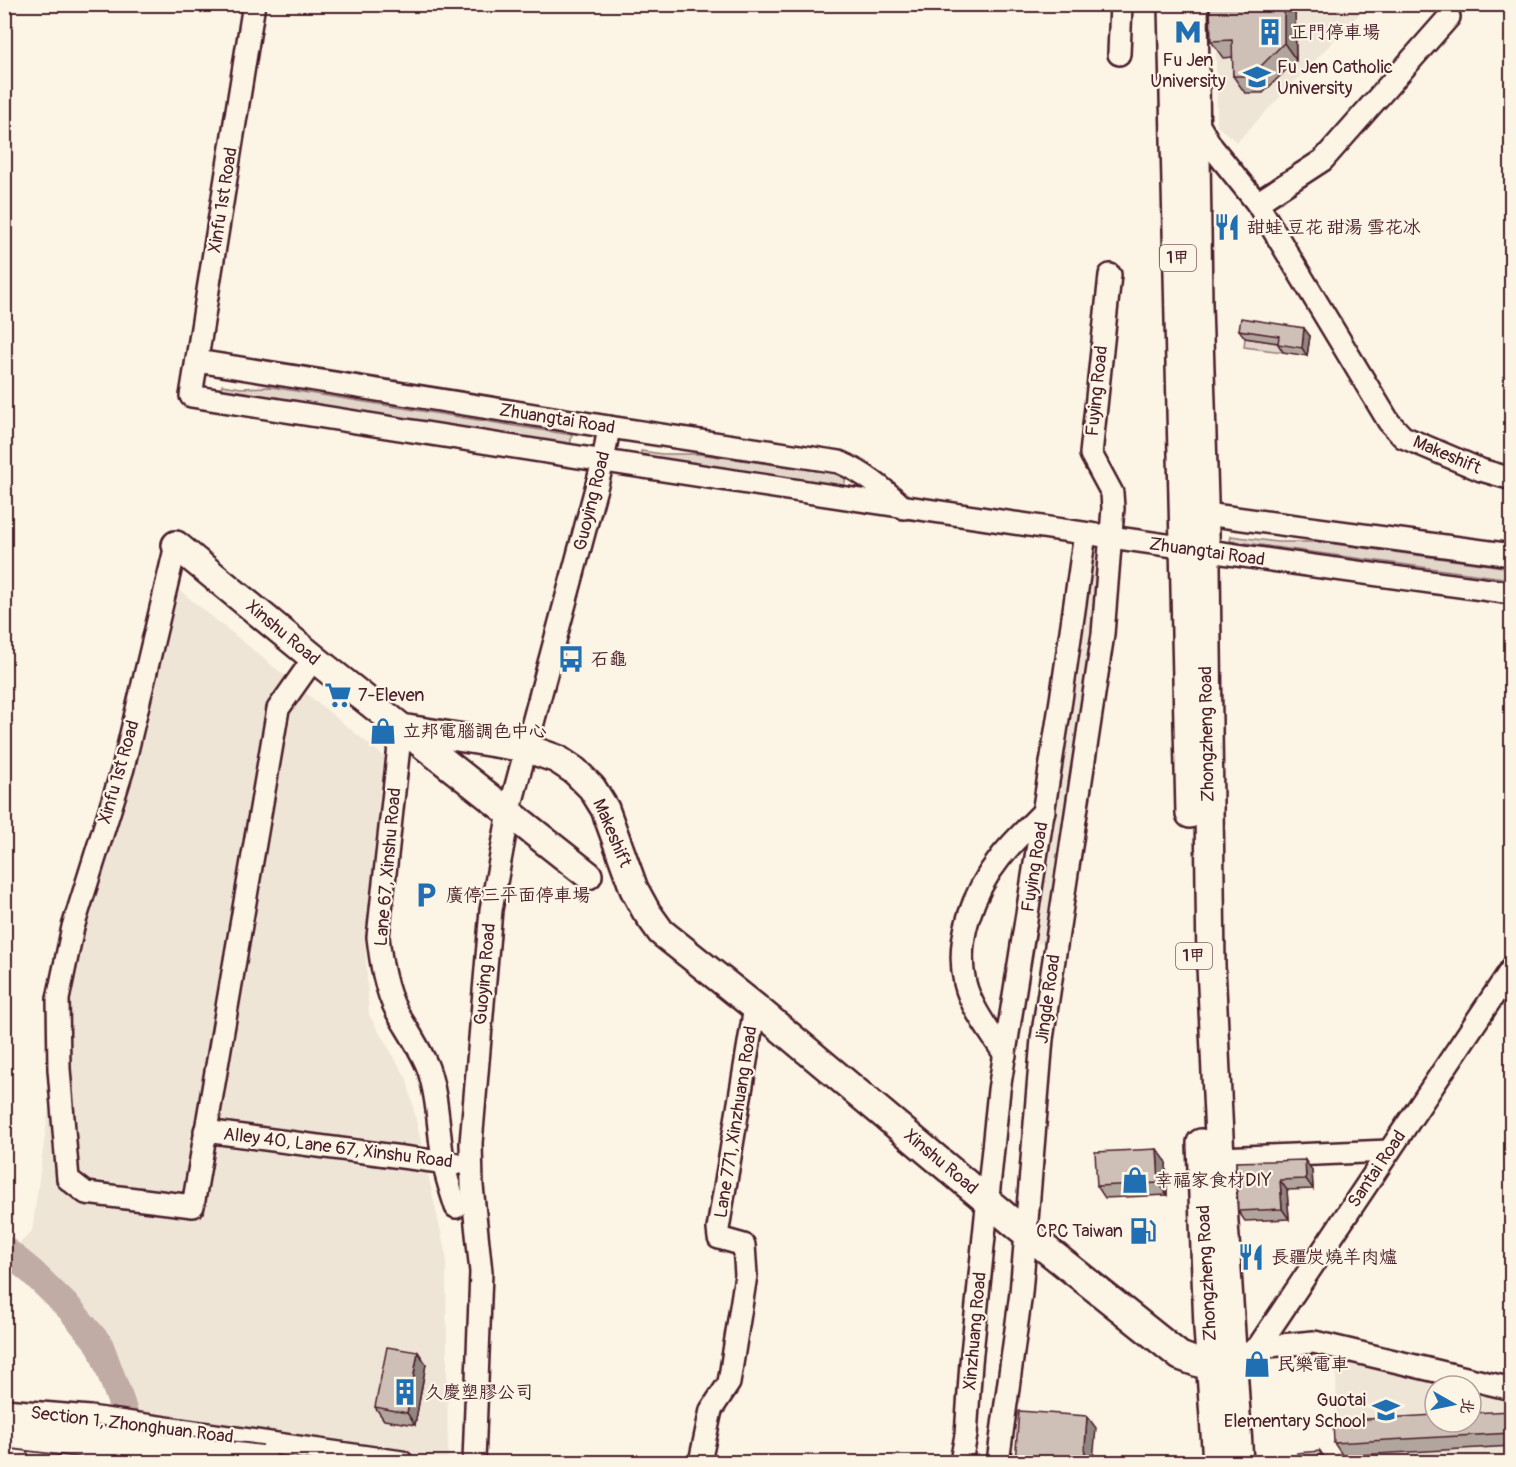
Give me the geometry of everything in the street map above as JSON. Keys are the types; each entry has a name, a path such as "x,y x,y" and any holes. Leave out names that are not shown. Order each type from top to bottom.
{"highway":[{"path":"4,1438 51,1429 90,1418"},
{"path":"4,1431 261,1462"},
{"path":"4,1460 13,1462"}],"main road":[{"name":"Zhongzheng Road","path":"1172,4 1182,430 1193,513"},
{"name":"Zhongzheng Road","path":"1194,4 1193,513 1220,1158 1223,1363 1217,1462"},
{"name":"Xinshu Road","path":"176,545 401,728 588,875"},
{"name":"Zhongzheng Road","path":"1194,550 1194,980 1207,1305 1223,1363 1239,1462"},
{"name":"Makeshift","path":"401,728 526,748 556,759 574,771 592,788 604,809 634,889 661,932"},
{"name":"Xinshu Road","path":"661,932 1180,1356 1199,1363 1223,1363"}],"street":[{"name":"Xinfu 1st Road","path":"191,396 254,4"},
{"path":"1119,54 1121,4"},
{"path":"1194,118 1212,147 1257,203 1323,160 1449,18"},
{"name":"Makeshift","path":"1257,203 1389,422 1402,436 1481,470 1512,479"},
{"name":"Fuying Road","path":"1110,275 1091,454 1112,493 1110,538"},
{"name":"Zhuangtai Road","path":"197,361 609,428 839,462 872,479 904,508"},
{"name":"Zhuangtai Road","path":"191,396 904,508 1512,593"},
{"name":"Guoying Road","path":"474,1462 481,1272 471,1166 472,1122 491,910 509,812 603,462 609,428"},
{"name":"Zhuangtai Road","path":"1193,513 1512,555"},
{"name":"Fuying Road","path":"987,1200 1005,1055 1085,534"},
{"name":"Jingde Road","path":"998,1462 1021,1293 1042,1039 1103,634 1110,571 1110,538"},
{"name":"Xinfu 1st Road","path":"176,545 123,768 73,927 58,999 58,1069 68,1179 86,1193 192,1206 205,1131"},
{"path":"205,1131 278,709 314,658"},
{"name":"Lane 67, Xinshu Road","path":"401,728 378,937 381,964 396,1011 419,1047 428,1070 434,1094 443,1162 456,1208"},
{"path":"444,762 458,737"},
{"path":"1005,1055 975,1007 965,984 961,954 968,916 984,883 1000,858 1044,811"},
{"name":"Santai Road","path":"1223,1363 1258,1347 1512,968"},
{"name":"Lane 771, Xinzhuang Road","path":"700,1462 711,1410 729,1383 746,1275 744,1245 719,1238 718,1229 755,1007"},
{"name":"Alley 40, Lane 67, Xinshu Road","path":"205,1131 471,1166"},
{"path":"1220,1158 1389,1151"},
{"name":"Xinzhuang Road","path":"961,1462 966,1435 987,1200"},
{"path":"1258,1347 1314,1342 1510,1384"},
{"path":"4,1402 90,1418 100,1462"},
{"path":"4,1402 53,1406 66,1413 74,1425 70,1462"},
{"name":"Section 1, Zhonghuan Road","path":"4,1410 90,1418 402,1462"}],"shaded area":[{"name":"Fu Jen Catholic University","path":"1215,5 1368,5 1237,142 1217,126"},
{"path":"1245,338 1285,344 1283,352 1244,347"},
{"path":"222,385 241,388 271,387 572,435 570,446 221,390"},
{"path":"641,451 662,454 699,454 846,475 844,488 640,457"},
{"path":"1231,536 1277,542 1320,542 1511,568 1511,579 1230,541"},
{"path":"1089,561 1104,562 1048,945 1035,942"},
{"path":"172,584 387,759 365,940 369,1015 407,1079 446,1255 448,1462 356,1462 140,1435 132,1396 115,1358 88,1321 54,1285 14,1249 32,1231 65,988"},
{"name":"Guotai Elementary School","path":"1336,1359 1396,1365 1427,1374 1423,1374 1423,1434 1483,1434 1483,1391 1511,1399 1511,1462 1292,1462 1337,1460"}],"building":[{"path":"1284,4 1284,43 1251,76 1233,76 1232,40 1211,41 1210,5"},
{"path":"1241,318 1304,328 1302,348 1278,344 1279,336 1239,330"},
{"path":"1157,1149 1159,1183 1097,1186 1095,1152"},
{"path":"1305,1160 1306,1179 1280,1180 1282,1209 1238,1211 1236,1162"},
{"path":"387,1347 418,1352 407,1413 375,1407"},
{"path":"1019,1411 1087,1416 1084,1462 1015,1462"},
{"path":"1512,1411 1512,1433 1334,1443 1333,1421 1423,1416 1423,1434 1483,1434 1483,1412"},
{"path":"1320,1451 1321,1462 1297,1462 1297,1453"}],"waterway":[{"path":"4,1249 32,1272 70,1309 100,1345 134,1445"}],"place":[{"name":"Fu Jen University","path":"1188,32"},
{"name":"正門停車場","path":"1270,32"},
{"name":"Fu Jen Catholic University","path":"1257,77"},
{"name":"甜蛙 豆花 甜湯 雪花冰","path":"1227,227"},
{"name":"石龜","path":"571,659"},
{"name":"7-Eleven","path":"338,695"},
{"name":"立邦電腦調色中心","path":"383,731"},
{"name":"廣停三平面停車場","path":"426,895"},
{"name":"幸福家食材DIY","path":"1135,1180"},
{"name":"CPC Taiwan","path":"1143,1231"},
{"name":"長疆炭燒羊肉爐","path":"1251,1257"},
{"name":"民樂電車","path":"1257,1364"},
{"name":"久慶塑膠公司","path":"405,1392"},
{"name":"Guotai Elementary School","path":"1386,1410"}]}
